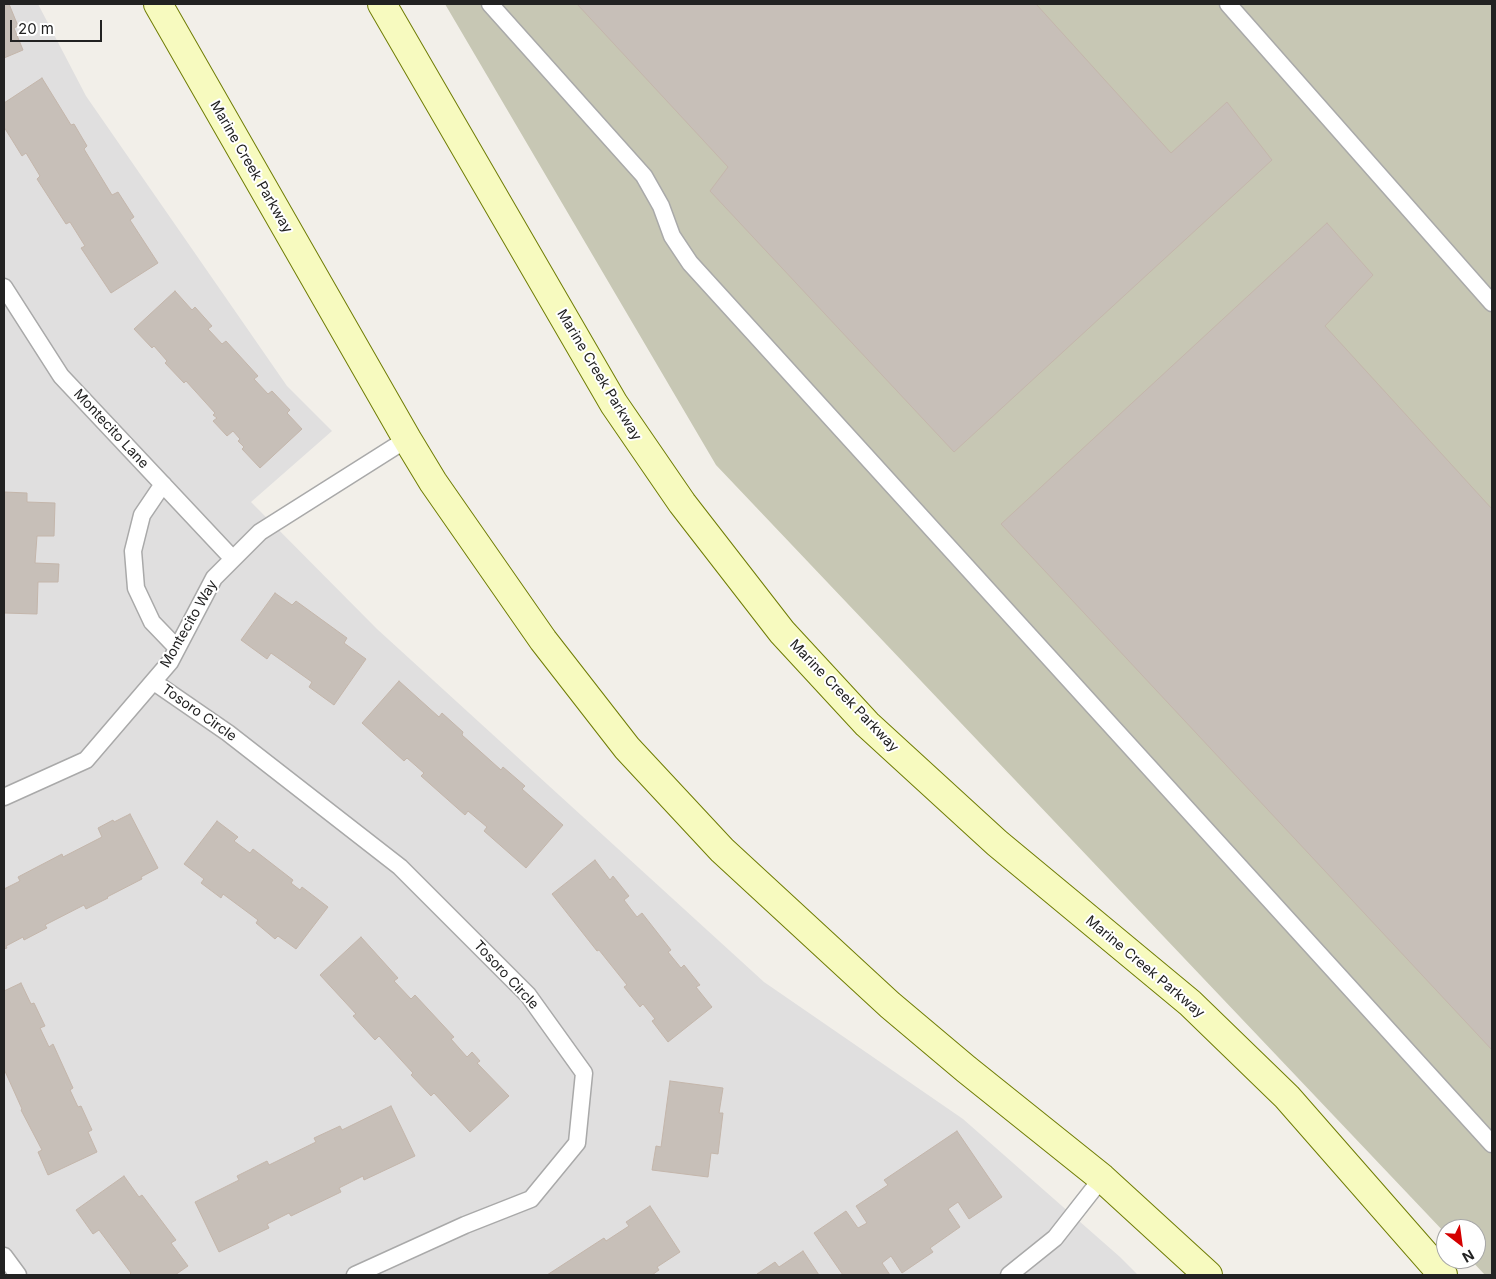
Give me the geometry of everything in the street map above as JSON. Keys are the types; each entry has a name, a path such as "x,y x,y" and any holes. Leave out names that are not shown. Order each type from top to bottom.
{"main road":[{"name":"Marine Creek Parkway","path":"158,4 407,439 434,482 543,640 628,748 722,850 890,1005 966,1069 1102,1178 1208,1275"},
{"name":"Marine Creek Parkway","path":"382,4 614,404 682,503 782,632 867,724 998,843 1190,1003 1295,1105 1443,1275"}],"lane":[{"path":"490,4 644,176 661,206 672,236 690,263 1492,1144"},
{"path":"1228,4 1492,303"},
{"name":"Montecito Lane","path":"4,287 61,376 234,559"},
{"name":"Montecito Way","path":"4,797 86,760 170,662 214,578 260,532 407,439"},
{"path":"163,484 142,515 133,551 136,588 152,622 177,648"},
{"name":"Tosoro Circle","path":"154,682 228,733 400,867 528,995 584,1073 577,1143 531,1199 465,1225 355,1275"},
{"path":"1009,1275 1055,1238 1102,1178"},
{"path":"4,1256 18,1275"}],"shaded area":[{"path":"4,4 38,4 86,96 287,386 332,431 251,502 377,629 764,982 963,1119 1138,1275 4,1275"},
{"path":"445,4 1492,4 1492,1275 1485,1275 1479,1269 1486,1269 1486,1219 1436,1219 1436,1223 716,465"}],"building":[{"path":"4,4 9,4 18,26 14,28 23,50 4,58"},
{"path":"577,4 1036,4 1171,153 1227,102 1272,160 954,452 710,191 728,167"},
{"path":"42,78 71,125 74,124 87,146 84,149 112,195 118,192 134,217 130,220 158,263 111,293 81,248 85,246 70,222 66,224 37,179 40,176 26,153 22,156 4,127 4,103"},
{"path":"1327,223 1373,275 1325,326 1492,509 1492,1050 1001,524"},
{"path":"175,291 192,310 195,307 212,326 208,329 222,344 226,341 258,376 254,379 268,394 272,391 290,410 287,413 302,429 260,468 242,449 244,447 238,441 240,439 233,431 227,436 213,421 217,418 213,415 215,413 186,381 184,383 165,363 167,361 154,346 152,348 134,329"},
{"path":"4,492 27,493 27,502 55,503 54,536 37,536 35,563 59,564 58,582 38,582 37,614 4,613"},
{"path":"275,593 292,605 296,601 347,638 344,643 366,659 334,705 309,687 312,682 271,653 267,659 241,640"},
{"path":"399,681 439,717 442,713 463,732 462,735 501,770 503,767 525,786 522,789 563,825 526,868 484,831 487,827 468,811 465,815 421,776 424,773 407,758 404,761 362,723"},
{"path":"130,814 158,868 108,898 86,909 84,905 45,925 47,928 24,940 23,937 4,949 4,889 20,881 18,877 62,854 63,857 102,837 98,828"},
{"path":"217,821 238,837 234,841 250,853 253,849 293,880 291,883 300,890 302,887 328,907 296,949 278,936 275,939 256,923 258,920 223,894 221,898 201,883 204,879 184,864"},
{"path":"595,860 610,880 613,876 629,896 624,900 637,917 642,913 671,950 668,952 681,968 684,965 700,985 696,987 712,1007 668,1042 652,1021 655,1019 643,1004 640,1007 624,987 627,985 599,950 597,951 552,894"},
{"path":"361,937 398,978 394,981 411,999 415,995 454,1037 451,1039 467,1057 472,1052 480,1061 477,1063 509,1096 470,1132 434,1093 431,1096 411,1075 413,1073 379,1036 375,1040 353,1016 356,1014 320,975"},
{"path":"21,983 31,1004 34,1003 45,1026 40,1028 49,1047 53,1044 73,1088 70,1090 78,1107 81,1106 92,1130 88,1132 97,1152 48,1175 38,1152 42,1150 21,1110 4,1069 4,991"},
{"path":"670,1081 723,1088 719,1113 723,1113 718,1154 711,1153 708,1177 652,1170 656,1146 661,1147"},
{"path":"391,1106 415,1156 364,1180 363,1176 339,1188 341,1192 291,1216 289,1213 267,1224 269,1228 219,1252 195,1202 239,1180 237,1176 267,1161 269,1165 316,1142 314,1138 340,1126 342,1130"},
{"path":"957,1131 1002,1197 969,1219 958,1202 948,1209 960,1227 930,1248 933,1252 902,1273 891,1256 882,1263 890,1275 843,1275 814,1233 846,1211 858,1228 867,1223 856,1206 888,1185 884,1180"},
{"path":"124,1176 139,1197 142,1195 176,1240 171,1243 188,1266 175,1275 129,1275 131,1273 99,1230 93,1234 76,1210"},
{"path":"650,1206 680,1252 657,1267 659,1270 652,1275 547,1275 604,1238 606,1241 629,1226 626,1222"},
{"path":"803,1251 819,1275 757,1274 775,1262 779,1267"}]}
